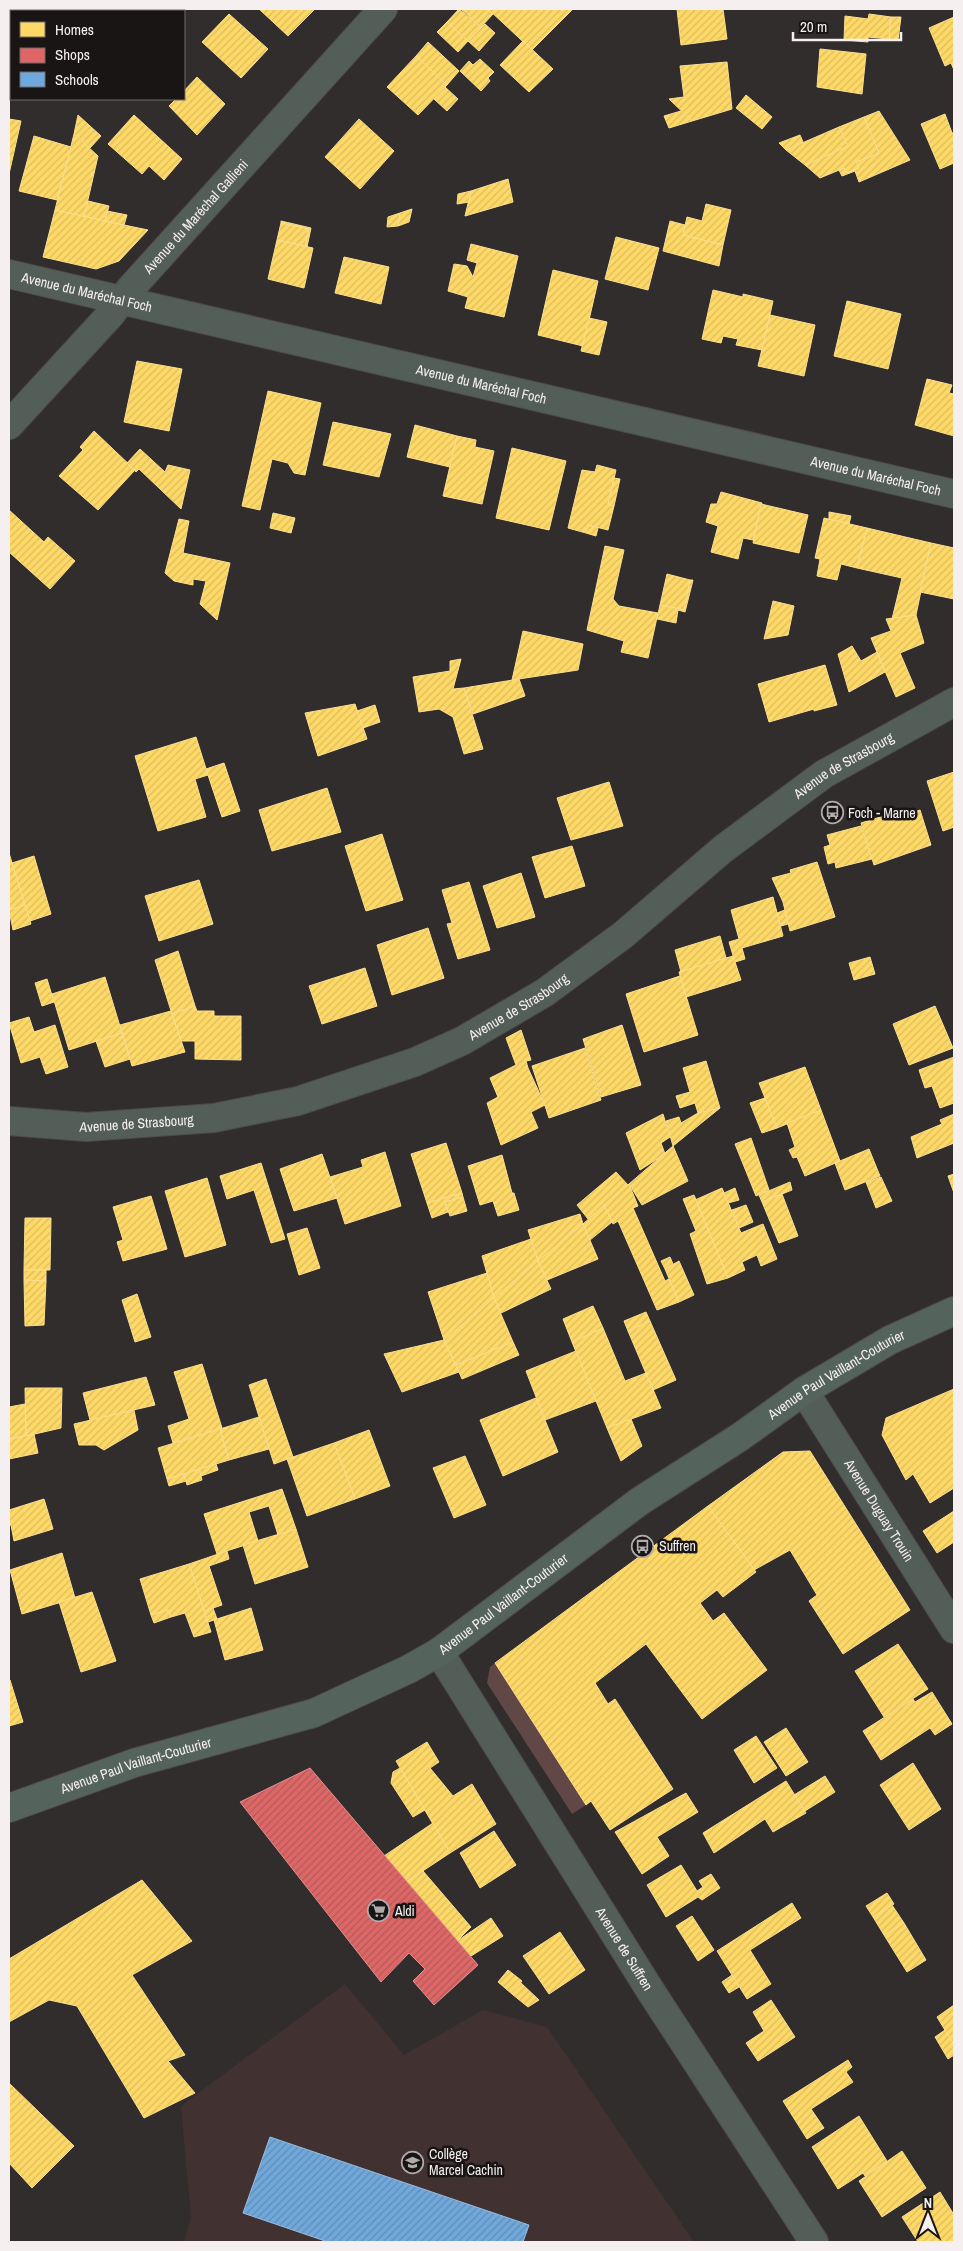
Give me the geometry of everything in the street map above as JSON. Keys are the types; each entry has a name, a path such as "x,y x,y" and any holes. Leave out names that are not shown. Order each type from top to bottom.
{"main road":[{"name":"Avenue Paul Vaillant-Couturier","path":"9,1808 134,1763 314,1712 409,1669 439,1652 640,1501 740,1437 804,1391 890,1340 954,1311"}],"street":[{"name":"Avenue du Maréchal Gallieni","path":"9,425 383,9"},
{"name":"Avenue du Maréchal Foch","path":"9,274 954,494"},
{"name":"Avenue de Strasbourg","path":"9,1121 86,1127 214,1118 298,1101 415,1062 462,1041 544,993 623,935 723,849 824,774 954,702"},
{"name":"Avenue Duguay Trouin","path":"804,1391 954,1629"},
{"name":"Avenue de Suffren","path":"439,1652 808,2239"}],"shaded area":[{"path":"495,1663 586,1805 572,1814 487,1683 490,1667"},
{"name":"Collège Marcel Cachin","path":"345,1984 404,2055 483,2010 547,2027 694,2242 184,2242 191,2218 181,2106"}],"building: Homes":[{"path":"9,9 35,9 10,10 9,44"},
{"path":"259,9 315,9 288,36"},
{"path":"459,9 481,27 468,41 447,22"},
{"path":"461,9 488,9 493,14 481,27"},
{"path":"488,9 571,9 572,10 532,50"},
{"path":"677,9 723,9 727,39 681,45"},
{"path":"229,14 268,49 241,78 202,42"},
{"path":"869,14 891,17 889,39 868,37 868,42 844,40 845,16 868,19"},
{"path":"891,17 901,17 898,40 889,39"},
{"path":"954,17 954,70 951,63 945,66 929,28"},
{"path":"447,22 468,41 458,52 437,32"},
{"path":"485,24 495,33 479,51 468,41"},
{"path":"523,41 553,69 529,92 500,65"},
{"path":"428,42 459,71 447,85 416,56"},
{"path":"820,49 866,54 862,94 817,87"},
{"path":"416,56 447,85 418,115 387,87"},
{"path":"480,59 494,72 488,78 490,81 481,91 460,71 469,61 473,65"},
{"path":"727,62 732,109 692,121 669,99 684,97 680,66"},
{"path":"197,77 225,104 197,135 169,106 175,100 185,100 185,90"},
{"path":"445,87 458,99 447,111 434,99"},
{"path":"746,95 772,117 762,129 736,108"},
{"path":"681,111 692,121 669,128 664,116"},
{"path":"879,111 910,160 859,182 855,171 842,176 839,170 844,168 846,173 859,168 856,162 879,153 864,117"},
{"path":"945,114 952,133 954,133 954,163 940,169 921,124"},
{"path":"78,115 101,136 90,148 74,134"},
{"path":"134,115 182,159 164,180 149,166 142,174 108,144"},
{"path":"864,117 879,153 856,162 859,168 846,173 844,168 820,178 805,165 848,146 839,127"},
{"path":"9,119 21,121 9,174"},
{"path":"359,119 394,151 360,189 325,157"},
{"path":"839,127 848,146 805,165 786,150"},
{"path":"74,134 98,156 84,217 55,210"},
{"path":"800,135 803,142 786,150 779,143"},
{"path":"34,136 71,147 57,200 19,191"},
{"path":"508,179 513,202 465,216 471,191"},
{"path":"471,191 469,202 457,204 458,194"},
{"path":"88,201 109,206 105,221 84,217"},
{"path":"706,204 731,210 723,245 683,235 687,217 702,221"},
{"path":"412,209 409,222 398,226 400,213"},
{"path":"55,210 148,230 119,261 96,269 43,257"},
{"path":"107,211 127,215 124,225 105,221"},
{"path":"400,213 398,226 387,227 388,217"},
{"path":"281,221 311,228 307,247 305,246 309,229 281,223"},
{"path":"670,221 685,225 683,235 723,245 719,266 663,251"},
{"path":"281,223 309,229 305,246 277,240"},
{"path":"616,237 659,248 648,290 605,279"},
{"path":"277,240 313,248 304,288 268,279"},
{"path":"471,244 518,256 504,317 465,308 468,297 448,291 454,264 467,266 473,277 477,263 467,260"},
{"path":"344,257 389,267 381,304 335,293"},
{"path":"553,270 598,281 583,346 538,335"},
{"path":"713,290 773,301 762,350 736,345 738,339 723,336 721,343 702,339"},
{"path":"847,301 901,314 888,369 834,356"},
{"path":"770,315 815,325 804,376 758,366"},
{"path":"589,318 607,322 599,355 581,351"},
{"path":"137,361 182,369 169,431 124,422"},
{"path":"927,379 952,385 949,393 954,394 954,436 915,425"},
{"path":"268,391 321,403 305,475 294,473 288,463 272,459 260,510 242,506"},
{"path":"333,422 391,434 379,477 323,465"},
{"path":"415,425 457,436 450,467 407,457"},
{"path":"94,431 135,470 98,510 59,476 83,450 80,447"},
{"path":"457,436 476,440 475,447 494,451 482,504 443,496"},
{"path":"512,448 566,461 549,530 496,518"},
{"path":"140,449 165,472 168,465 190,470 181,509 139,469 136,472 127,463"},
{"path":"597,465 616,470 608,504 614,506 608,530 588,525 586,533 568,528 582,470 595,472"},
{"path":"614,478 620,479 614,506 608,504"},
{"path":"721,492 762,503 753,540 743,538 738,559 711,552 718,526 706,522 711,504 717,504"},
{"path":"761,504 808,515 799,553 753,543"},
{"path":"9,510 44,542 48,537 75,561 50,589 9,552"},
{"path":"829,512 851,516 849,524 829,519"},
{"path":"273,513 295,518 291,533 270,528"},
{"path":"824,518 867,528 857,568 841,564 837,580 817,576 820,559 815,558"},
{"path":"179,519 189,521 183,553 230,563 217,620 200,604 206,581 193,579 193,585 174,581 165,573"},
{"path":"588,525 598,528 596,536 586,533"},
{"path":"867,528 931,543 916,615 892,619 902,578 857,568"},
{"path":"931,543 954,548 954,599 920,592"},
{"path":"605,546 624,550 613,599 619,606 658,613 648,658 621,652 624,641 587,630"},
{"path":"667,574 690,580 684,610 660,605"},
{"path":"690,580 693,580 685,612 678,610 676,623 657,619 660,605 684,610"},
{"path":"773,601 794,606 788,635 764,639"},
{"path":"916,615 924,643 900,653 915,688 896,697 871,638 891,631 886,619"},
{"path":"523,631 583,644 578,670 512,680"},
{"path":"852,646 861,661 877,652 885,672 849,692 838,654"},
{"path":"461,659 453,689 464,688 483,749 464,754 453,717 439,709 419,712 413,677 450,671 450,661"},
{"path":"825,665 837,705 814,711 814,709 769,722 758,684"},
{"path":"519,679 525,696 473,714 464,688"},
{"path":"355,704 367,739 318,756 305,713"},
{"path":"375,705 380,722 363,728 357,711"},
{"path":"196,737 208,775 195,779 206,817 158,831 135,756"},
{"path":"224,763 240,811 222,817 206,769"},
{"path":"954,772 954,827 943,831 927,781"},
{"path":"609,782 623,826 571,840 557,798"},
{"path":"327,788 341,832 272,851 259,810"},
{"path":"920,810 931,845 874,865 861,823 887,815 889,821"},
{"path":"901,811 902,816 889,821 887,815"},
{"path":"861,826 872,859 836,868 835,862 828,864 824,847 830,845 827,835"},
{"path":"382,834 403,900 366,911 345,846"},
{"path":"572,846 585,886 545,898 532,857"},
{"path":"9,853 25,905 9,910"},
{"path":"34,856 51,914 30,921 12,863"},
{"path":"817,862 835,917 790,931 783,902 772,878 791,873 790,870"},
{"path":"521,873 535,917 497,928 483,886"},
{"path":"199,880 213,924 159,941 145,896"},
{"path":"469,882 490,950 458,959 447,924 452,923 442,890"},
{"path":"773,897 783,936 742,948 745,959 735,962 729,942 739,939 731,910"},
{"path":"25,905 31,924 13,930 9,910"},
{"path":"785,910 788,924 781,926 777,913"},
{"path":"428,928 444,978 392,995 377,945"},
{"path":"720,936 726,958 681,972 675,950"},
{"path":"178,951 195,1006 172,1014 155,960"},
{"path":"733,956 741,980 686,997 679,972"},
{"path":"870,957 875,974 854,980 849,963"},
{"path":"365,968 377,1006 322,1024 309,986"},
{"path":"680,976 698,1035 644,1052 626,994"},
{"path":"105,977 122,1033 69,1050 52,994"},
{"path":"47,979 54,1002 42,1006 35,983"},
{"path":"195,1006 197,1011 214,1011 214,1016 241,1016 241,1060 195,1059 195,1041 181,1041 172,1014"},
{"path":"935,1006 953,1048 909,1065 893,1024"},
{"path":"171,1011 185,1052 132,1066 120,1025"},
{"path":"29,1017 34,1032 55,1025 68,1067 46,1074 40,1057 21,1063 9,1023"},
{"path":"622,1025 641,1085 601,1097 583,1039"},
{"path":"521,1030 531,1060 526,1061 528,1068 545,1105 531,1112 538,1128 501,1145 487,1103 498,1097 490,1078 516,1065 506,1038"},
{"path":"122,1033 130,1059 105,1067 96,1041"},
{"path":"585,1048 601,1100 549,1118 532,1066"},
{"path":"954,1057 954,1103 940,1108 932,1086 925,1088 919,1070"},
{"path":"706,1061 720,1108 698,1113 695,1103 680,1108 676,1096 690,1092 683,1068"},
{"path":"805,1067 821,1110 777,1128 759,1083"},
{"path":"765,1098 777,1128 762,1133 750,1103"},
{"path":"720,1108 673,1146 666,1121 679,1117 681,1123 698,1113"},
{"path":"821,1110 840,1161 805,1176 797,1157 793,1158 789,1150 795,1147 787,1123"},
{"path":"663,1114 670,1137 661,1143 665,1154 640,1170 626,1133"},
{"path":"954,1114 954,1143 917,1158 911,1137 942,1124 940,1120"},
{"path":"751,1138 769,1190 756,1196 735,1144"},
{"path":"446,1143 462,1193 427,1203 411,1154"},
{"path":"673,1146 688,1181 642,1205 629,1184"},
{"path":"869,1149 880,1176 845,1190 835,1163"},
{"path":"385,1152 401,1206 345,1224 330,1177 363,1167 361,1160"},
{"path":"322,1154 337,1198 294,1211 280,1169"},
{"path":"502,1155 512,1193 514,1193 519,1210 498,1216 493,1201 480,1205 468,1166"},
{"path":"261,1163 285,1239 271,1243 254,1190 227,1199 220,1176"},
{"path":"616,1172 628,1185 588,1219 577,1205"},
{"path":"954,1174 954,1193 948,1176"},
{"path":"881,1177 892,1201 876,1208 866,1182"},
{"path":"207,1178 226,1245 185,1257 165,1191"},
{"path":"790,1182 792,1190 762,1202 759,1195"},
{"path":"629,1184 638,1206 633,1208 665,1281 669,1279 679,1302 657,1310 618,1221 613,1224 604,1205"},
{"path":"722,1188 741,1233 763,1224 777,1259 761,1266 757,1255 742,1262 745,1270 728,1278 695,1200"},
{"path":"735,1188 739,1200 728,1203 724,1193"},
{"path":"462,1193 463,1197 445,1202 448,1212 432,1218 427,1203"},
{"path":"782,1194 798,1236 779,1243 762,1202"},
{"path":"694,1195 728,1278 707,1284 690,1234 696,1231 683,1199"},
{"path":"151,1196 167,1249 123,1261 117,1242 123,1240 113,1207"},
{"path":"463,1197 467,1211 450,1216 445,1202"},
{"path":"604,1205 612,1222 590,1240 583,1224"},
{"path":"746,1205 753,1222 739,1228 732,1210"},
{"path":"580,1214 583,1224 538,1261 528,1230"},
{"path":"25,1218 51,1218 50,1270 24,1270"},
{"path":"583,1224 598,1259 547,1280 538,1261"},
{"path":"307,1228 320,1268 299,1275 287,1234"},
{"path":"531,1239 538,1261 494,1298 482,1256"},
{"path":"670,1257 673,1264 665,1269 661,1261"},
{"path":"538,1261 551,1289 501,1313 494,1298"},
{"path":"679,1261 694,1295 679,1302 665,1269"},
{"path":"24,1270 46,1270 46,1281 24,1280"},
{"path":"487,1273 494,1298 444,1340 428,1292"},
{"path":"24,1280 46,1281 44,1325 25,1326"},
{"path":"137,1294 151,1337 135,1342 122,1300"},
{"path":"494,1298 513,1342 456,1365 444,1340"},
{"path":"593,1306 603,1328 572,1342 563,1319"},
{"path":"646,1312 650,1321 628,1331 624,1321"},
{"path":"650,1321 676,1380 653,1390 628,1331"},
{"path":"603,1328 625,1381 646,1373 661,1408 607,1428 572,1342"},
{"path":"444,1340 459,1372 402,1392 384,1354"},
{"path":"513,1342 519,1355 462,1379 456,1365"},
{"path":"576,1351 596,1401 545,1420 526,1371"},
{"path":"202,1364 222,1428 173,1443 168,1426 189,1419 174,1372"},
{"path":"146,1377 155,1405 90,1420 83,1393"},
{"path":"266,1379 293,1457 274,1464 249,1385"},
{"path":"25,1388 62,1388 61,1428 26,1436"},
{"path":"954,1389 954,1488 930,1503 913,1474 906,1480 882,1435 886,1418"},
{"path":"536,1398 558,1452 503,1476 480,1420"},
{"path":"25,1404 26,1436 9,1439 9,1407"},
{"path":"134,1410 138,1430 104,1450 96,1445 79,1445 74,1424"},
{"path":"259,1417 269,1449 229,1460 220,1429"},
{"path":"631,1419 642,1446 621,1461 607,1428"},
{"path":"220,1429 229,1460 167,1479 158,1448"},
{"path":"369,1430 390,1486 355,1499 334,1443"},
{"path":"34,1434 38,1453 9,1459 9,1439"},
{"path":"334,1443 355,1499 307,1516 287,1459"},
{"path":"810,1451 910,1610 843,1654 809,1601 817,1595 790,1550 754,1570 708,1506 783,1452"},
{"path":"465,1456 486,1505 454,1518 433,1468"},
{"path":"216,1464 218,1470 201,1476 199,1469"},
{"path":"199,1469 202,1480 187,1485 184,1474"},
{"path":"184,1474 186,1481 169,1486 167,1479"},
{"path":"282,1489 296,1529 278,1535 269,1506 249,1512 258,1541 217,1554 204,1514"},
{"path":"44,1499 53,1529 14,1541 11,1525 9,1525 9,1510"},
{"path":"708,1506 756,1572 723,1597 717,1590 700,1603 713,1621 724,1613 767,1670 702,1719 646,1644 595,1683 608,1704 615,1699 673,1789 610,1830 591,1801 586,1805 495,1663"},
{"path":"954,1511 954,1542 937,1553 923,1531"},
{"path":"296,1529 308,1567 255,1584 243,1545"},
{"path":"227,1551 229,1559 209,1566 222,1605 204,1611 189,1564"},
{"path":"62,1553 75,1598 22,1614 10,1570"},
{"path":"189,1564 211,1632 194,1637 185,1613 171,1617 168,1610 151,1615 140,1579"},
{"path":"92,1592 116,1661 81,1672 59,1602"},
{"path":"213,1608 217,1619 208,1622 204,1611"},
{"path":"251,1608 263,1650 225,1660 214,1620"},
{"path":"168,1610 171,1617 154,1623 151,1615"},
{"path":"898,1644 928,1689 884,1717 855,1671"},
{"path":"9,1680 23,1722 9,1726"},
{"path":"932,1692 952,1724 935,1735 930,1728 881,1760 863,1731 913,1699 915,1702"},
{"path":"786,1728 808,1762 786,1776 764,1742"},
{"path":"756,1736 777,1768 754,1783 734,1750"},
{"path":"427,1742 439,1762 430,1768 453,1796 472,1784 496,1824 450,1853 396,1761"},
{"path":"913,1763 941,1809 909,1830 880,1785"},
{"path":"400,1768 425,1810 413,1817 391,1783 393,1772"},
{"path":"825,1776 835,1792 805,1811 794,1795"},
{"path":"786,1781 806,1813 773,1832 765,1819 714,1853 703,1833"},
{"path":"686,1793 698,1812 657,1837 669,1856 642,1874 615,1832"},
{"path":"433,1823 450,1853 406,1882 384,1856"},
{"path":"494,1831 516,1865 480,1888 460,1853"},
{"path":"681,1865 697,1891 703,1887 699,1881 711,1874 720,1888 702,1900 698,1897 666,1917 647,1885"},
{"path":"423,1871 471,1927 457,1941 406,1882"},
{"path":"142,1880 192,1941 132,1975 185,2055 168,2061 195,2093 144,2118 77,2006 49,2000 9,2022 9,1959"},
{"path":"887,1893 894,1904 873,1917 866,1906"},
{"path":"792,1903 801,1918 750,1950 771,1984 747,1999 717,1951"},
{"path":"892,1905 904,1923 884,1935 873,1917"},
{"path":"692,1916 714,1950 698,1961 676,1926"},
{"path":"491,1918 503,1936 471,1956 457,1941"},
{"path":"904,1923 926,1960 907,1972 884,1935"},
{"path":"560,1932 585,1970 549,1994 523,1956"},
{"path":"508,1970 522,1981 512,1994 498,1982"},
{"path":"732,1975 739,1987 729,1993 722,1982"},
{"path":"521,1983 539,2000 528,2007 512,1994"},
{"path":"771,2000 795,2037 758,2061 746,2043 764,2031 753,2012"},
{"path":"954,2005 954,2045 937,2017"},
{"path":"945,2030 954,2045 954,2055 948,2059 935,2037"},
{"path":"848,2060 852,2067 846,2072 853,2082 811,2109 824,2128 807,2139 783,2101"},
{"path":"9,2083 74,2146 32,2188 9,2163"},
{"path":"859,2116 887,2161 865,2176 863,2173 838,2189 812,2147"},
{"path":"902,2151 926,2188 882,2217 859,2181"},
{"path":"940,2192 954,2215 954,2242 918,2242 902,2217"}],"building: Shops":[{"name":"Aldi","path":"310,1768 478,1965 434,2005 413,1981 425,1969 409,1953 381,1982 240,1802"}],"building: Schools":[{"path":"270,2137 529,2225 523,2242 328,2242 243,2213"}],"place":[{"name":"Foch - Marne","path":"832,813"},
{"name":"Suffren","path":"643,1546"},
{"name":"Aldi","path":"379,1911"},
{"name":"Collège Marcel Cachin","path":"413,2162"}]}
